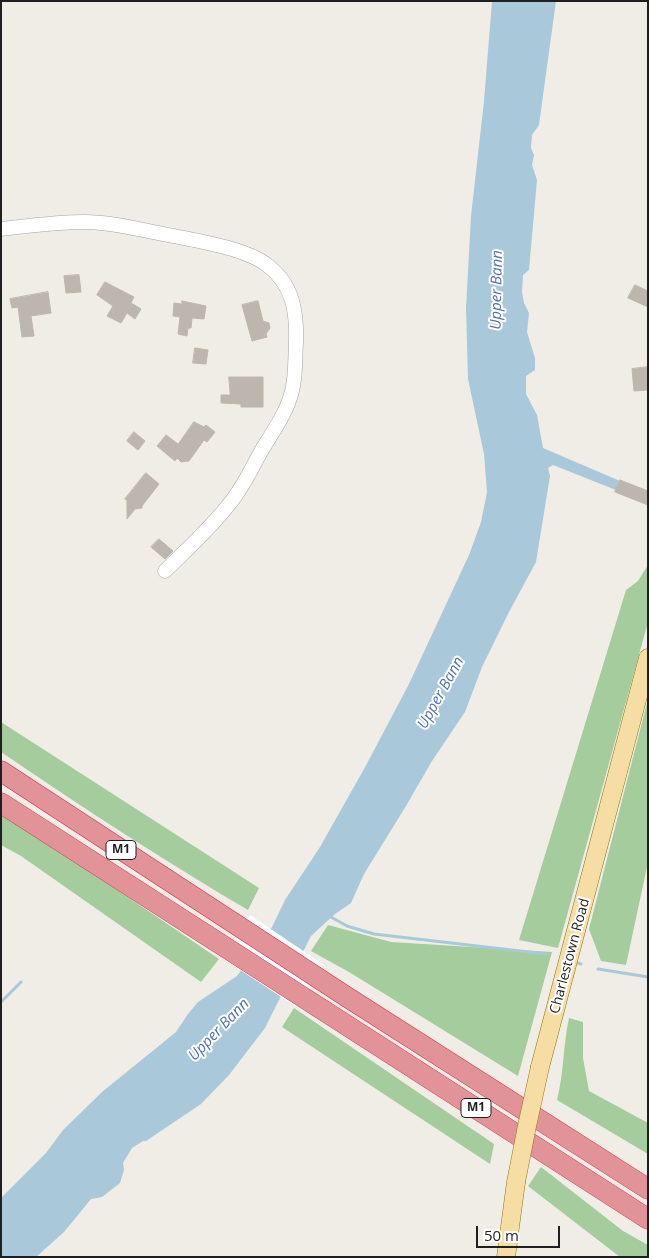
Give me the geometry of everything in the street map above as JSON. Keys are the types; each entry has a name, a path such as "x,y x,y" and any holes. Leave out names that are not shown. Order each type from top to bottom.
{"highway":[{"name":"M1","path":"1,771 648,1189"},
{"name":"M1","path":"1,803 648,1219"}],"main road":[{"name":"Charlestown Road","path":"506,1257 516,1182 540,1067 648,658"}],"street":[{"path":"1,230 26,226 84,222 110,224 184,238 242,253 266,264 286,284 295,309 297,324 292,391 287,407 240,490 230,504 165,571"}],"green space":[{"path":"648,565 648,622 558,948 519,940 626,590 638,581"},
{"path":"648,699 648,862 626,965 601,961 589,929"},
{"path":"1,722 259,888 248,910 123,833 1,752"},
{"path":"1,811 219,959 201,982 21,856 1,845"},
{"path":"328,925 391,942 552,952 518,1076 349,972 311,951"},
{"path":"294,1008 494,1144 490,1164 282,1027"},
{"path":"569,1018 583,1022 583,1058 589,1091 648,1123 648,1154 557,1100"},
{"path":"541,1167 623,1231 648,1245 648,1257 620,1257 528,1186"}],"water":[{"name":"Upper Bann","path":"492,1 556,1 539,125 532,135 531,148 534,155 532,165 537,180 529,270 523,275 522,292 524,303 529,313 527,332 535,358 535,370 526,376 526,394 537,415 543,448 620,481 616,490 553,465 548,468 550,476 536,562 482,667 465,712 432,761 364,874 351,903 335,914 311,936 265,1028 229,1075 201,1104 146,1141 132,1148 123,1163 124,1170 120,1183 102,1197 91,1199 64,1232 36,1257 1,1257 1,1198 46,1153 63,1130 102,1092 176,1032 198,1002 237,976 272,927 285,900 320,847 408,686 469,555 481,522 487,492 484,454 468,379 466,308 471,216 484,101"}],"pier":[{"path":"250,915 324,965 298,1008 222,958"}],"building":[{"path":"79,275 81,292 66,293 64,276"},
{"path":"105,282 134,297 131,303 141,309 135,319 127,313 121,323 107,316 113,306 97,295"},
{"path":"635,285 648,291 648,307 628,298"},
{"path":"48,292 51,313 31,316 34,336 22,337 18,307 12,308 10,299"},
{"path":"182,301 206,306 204,319 192,318 191,328 188,328 187,336 178,334 180,317 173,316 174,303 182,304"},
{"path":"258,301 263,321 269,323 270,328 266,334 267,337 252,341 242,305"},
{"path":"195,348 208,350 206,364 193,363"},
{"path":"648,367 648,390 634,391 632,369"},
{"path":"229,377 263,377 263,407 241,407 241,404 221,403 221,395 230,395"},
{"path":"194,422 204,427 206,425 215,432 207,442 204,440 189,461 181,462 177,458 175,461 157,446 166,435 178,444"},
{"path":"134,432 145,441 138,450 127,441"},
{"path":"146,473 159,484 142,508 135,509 127,519 127,500 125,499"},
{"path":"620,480 648,491 648,505 615,492"},
{"path":"159,539 173,551 165,559 151,547"}],"waterway":[{"path":"329,916 347,926 374,934 546,954"},
{"path":"598,969 648,977"},
{"path":"1,1002 21,982"}]}
